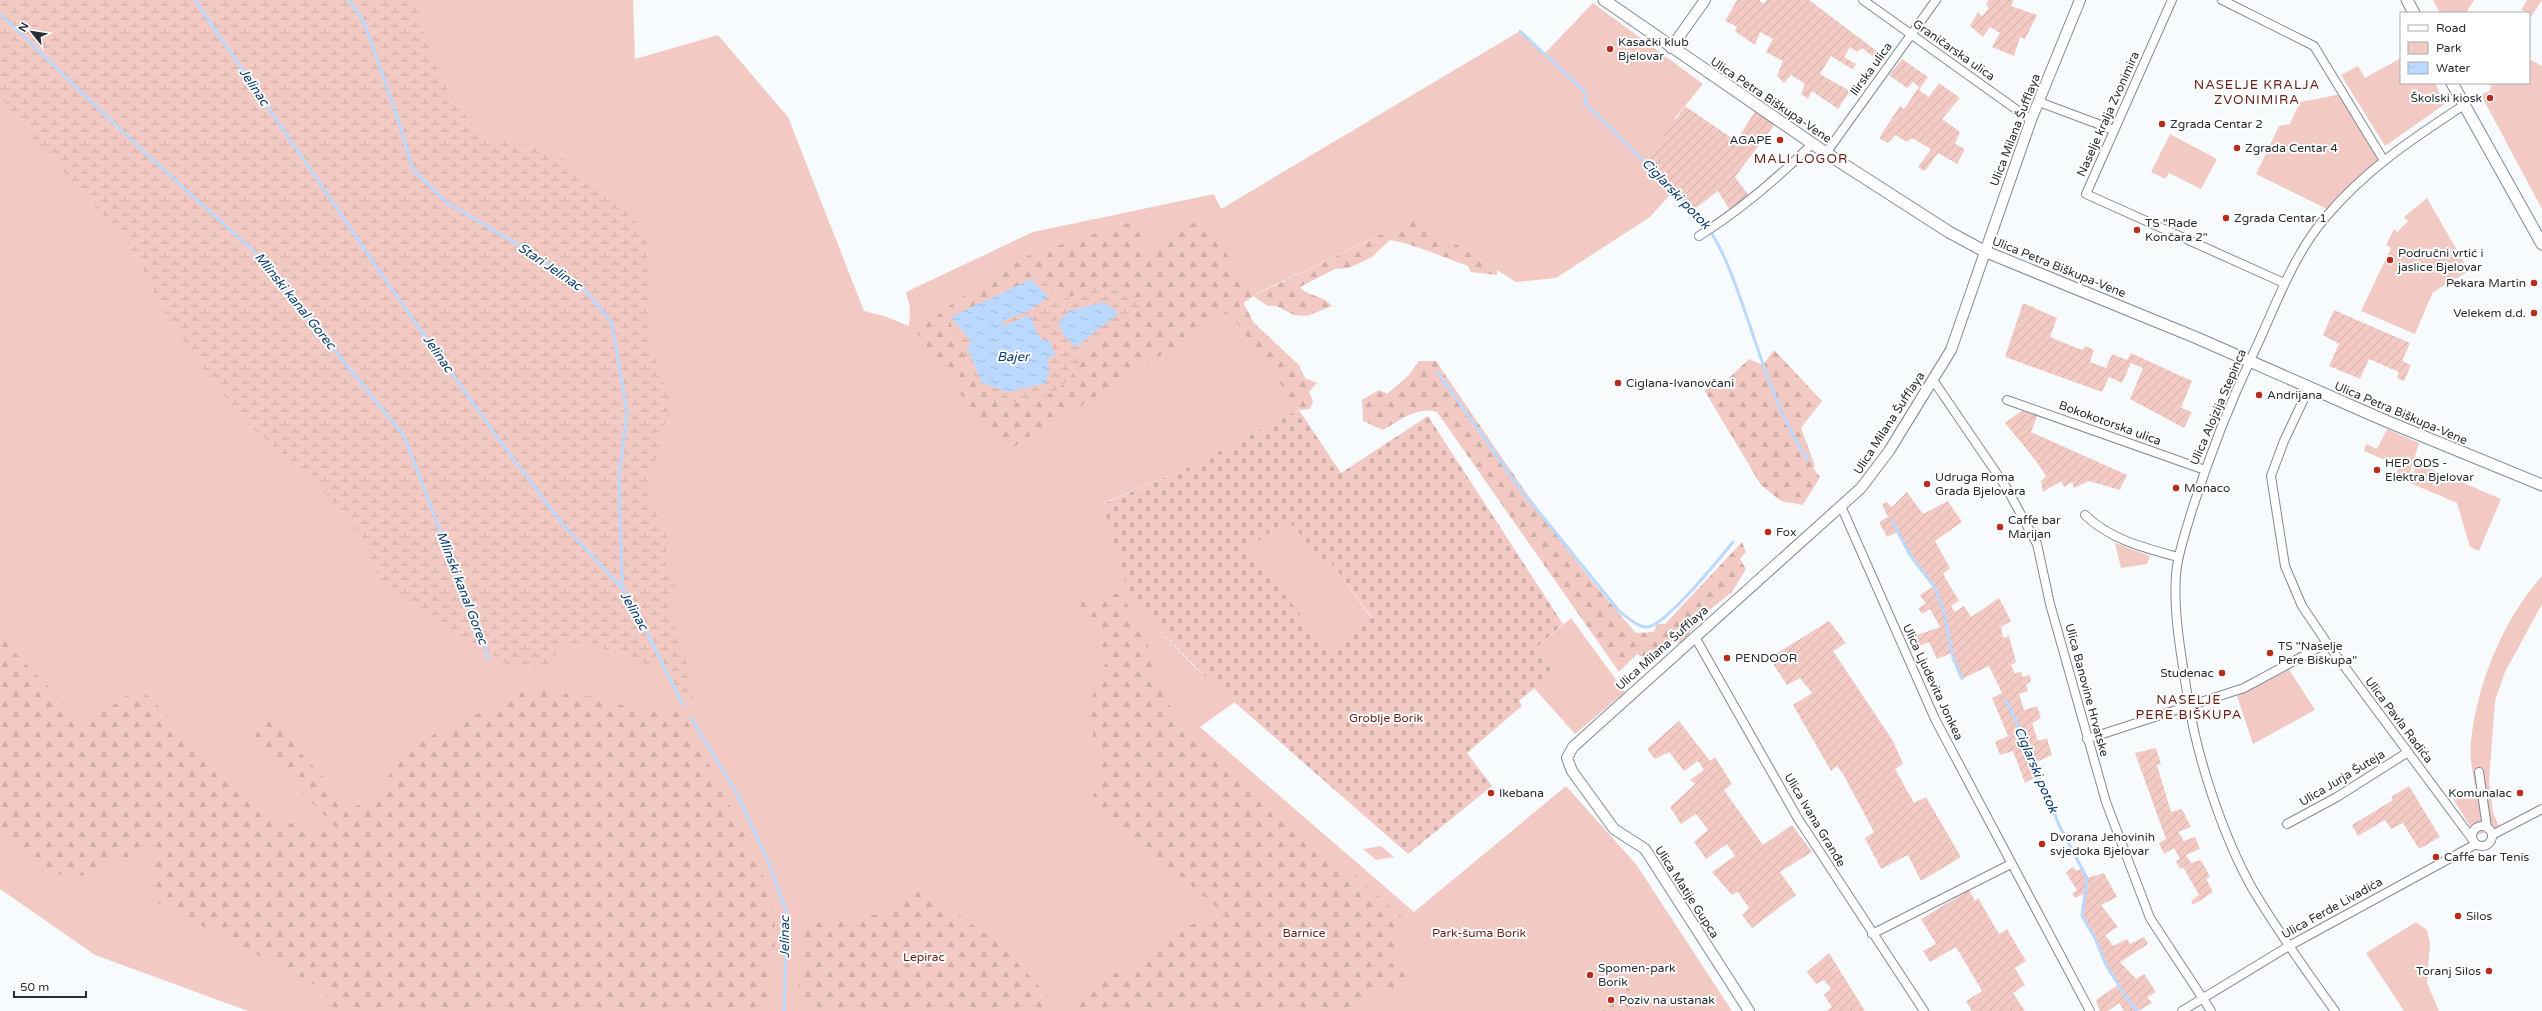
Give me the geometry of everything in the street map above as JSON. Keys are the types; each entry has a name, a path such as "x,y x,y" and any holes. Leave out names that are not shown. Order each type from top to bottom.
{"main road":[{"name":"Ulica Petra Biškupa-Vene","path":"1604,0 1671,48 1812,144 1949,232 1984,251 2197,338 2309,388 2542,485"},
{"path":"2407,0 2413,12"},
{"path":"2453,84 2542,244"}],"street":[{"path":"1671,48 1705,0"},
{"name":"Graničarska ulica","path":"1862,0 2032,120"},
{"name":"Ilirska ulica","path":"1826,153 1936,0"},
{"name":"Ulica Milana Šufflaya","path":"1567,758 1573,747 1866,482 1889,451 1951,350 1984,251 2032,120 2080,0"},
{"name":"Naselje kralja Zvonimira","path":"2172,0 2086,194 2284,283"},
{"path":"2222,0 2314,46 2383,160"},
{"path":"2039,102 2114,130"},
{"name":"Ulica Alojzija Stepinca","path":"2334,1011 2289,946 2252,887 2231,843 2205,770 2189,707 2179,633 2176,584 2178,557 2205,470 2249,362 2284,283 2324,220 2352,189 2383,160 2464,105"},
{"path":"1699,236 1733,215 1778,179 1812,144"},
{"name":"Ulica Banovine Hrvatske","path":"1933,380 2006,487 2037,544 2087,739 2106,802 2150,918 2211,1011"},
{"name":"Ulica Pavla Radića","path":"2309,388 2284,441 2270,476 2285,566 2302,606 2327,643 2474,842"},
{"name":"Bokokotorska ulica","path":"2007,400 2205,470"},
{"name":"Ulica Ljudevita Jonkea","path":"1840,506 1935,719 2090,1011"},
{"path":"2085,515 2102,529 2127,542 2178,557"},
{"name":"Ulica Ivana Granđe","path":"1695,637 1797,816 1872,934 1924,1011"},
{"path":"2087,739 2244,688 2327,643"},
{"name":"Ulica Jurja Šuteja","path":"2287,824 2337,796 2408,752"},
{"name":"Ulica Matije Gupca","path":"1567,758 1572,772 1614,829 1644,849 1749,1011"},
{"path":"2478,772 2487,828 2492,835"},
{"name":"Ulica Ferde Livadića","path":"2474,842 2481,846 2487,845 2492,835 2542,809"},
{"name":"Ulica Ferde Livadića","path":"2474,842 2473,833 2476,829 2487,828"},
{"name":"Ulica Ferde Livadića","path":"2182,1011 2289,946 2474,842"},
{"path":"1872,934 2011,864"}],"green space":[{"name":"Park-šuma Borik","path":"0,0 633,0 635,59 718,35 788,117 864,311 884,316 909,326 910,308 906,292 1033,232 1214,194 1221,209 1520,31 1544,54 1593,3 1703,84 1675,118 1677,187 1650,217 1556,278 1516,282 1415,218 1258,293 1230,312 1299,410 1185,469 1104,503 1128,591 1146,616 1193,665 1235,702 1200,727 1414,912 1566,786 1636,864 1732,1011 248,1011 95,955 0,889"},
{"path":"0,0 415,0 434,63 458,108 485,137 553,151 596,184 646,232 649,278 648,339 671,401 647,492 668,540 664,560 675,586 667,604 692,679 694,703 660,669 596,646 563,642 548,668 511,667 382,586 363,538 314,480 244,421 177,334 128,243 20,123 0,95"},
{"path":"1737,0 1759,0 1763,4 1767,0 1809,0 1878,52 1875,58 1862,48 1857,52 1850,47 1844,57 1856,64 1852,69 1831,56 1820,74 1850,91 1838,109 1812,91 1808,99 1801,94 1805,84 1791,75 1784,83 1777,76 1783,61 1766,52 1773,39 1760,32 1755,45 1735,31 1737,27 1725,21"},
{"path":"1989,0 2013,0 2011,6 2037,15 2025,39 2020,37 2014,56 1992,47 2000,33 1990,27 1983,37 1970,26 1978,12 1982,16 1989,8 1986,5"},
{"path":"2433,0 2474,0 2467,12 2439,12"},
{"path":"2527,0 2542,0 2531,17 2530,12 2521,10"},
{"path":"1902,59 1928,77 1919,90 1929,97 1939,83 1960,98 1942,119 1960,132 1955,144 1965,149 1957,164 1938,153 1925,171 1918,167 1931,149 1912,138 1907,142 1895,135 1888,143 1879,138 1900,106 1904,109 1919,87 1913,82 1907,88 1889,75"},
{"path":"2400,59 2400,84 2435,84 2445,104 2385,146 2341,75 2358,66 2365,78"},
{"path":"2530,60 2542,66 2542,209 2481,95 2489,91 2492,86 2487,84 2530,84"},
{"path":"2342,94 2383,159 2331,211 2256,174 2279,126 2290,124 2300,102"},
{"path":"1685,106 1736,141 1758,107 1778,120 1735,177 1752,200 1733,215 1718,191 1693,210 1671,193 1676,186 1645,164"},
{"path":"2170,134 2217,159 2201,189 2169,173 2165,179 2151,172"},
{"path":"2427,198 2469,271 2433,292 2415,334 2361,311 2391,248 2386,245 2394,229 2397,232 2408,221 2404,217"},
{"path":"1203,216 1253,296 1243,302 1254,323 1299,365 1305,378 1317,383 1309,392 1313,401 1310,409 1299,410 1229,312 1079,407 1054,419 1014,447 985,429 916,331 971,290 1031,254 1134,221 1149,255"},
{"path":"1415,218 1497,270 1497,275 1471,272 1468,266 1419,248 1390,240 1372,257 1349,268 1335,269 1300,287 1308,293 1323,299 1332,306 1307,316 1294,315 1276,306 1268,306 1253,296"},
{"path":"1045,275 1057,302 1091,288 1126,291 1141,308 1115,323 1081,350 1083,361 1065,383 1055,390 1034,400 1009,403 994,402 966,363 963,344 951,325 951,317"},
{"path":"2023,303 2057,318 2050,337 2082,350 2086,346 2094,350 2090,362 2106,368 2112,354 2127,360 2131,353 2192,381 2181,408 2192,412 2184,428 2130,399 2143,368 2131,363 2122,383 2109,377 2102,392 2005,357"},
{"path":"2334,310 2410,343 2402,361 2411,365 2404,381 2397,378 2399,372 2369,359 2360,379 2329,366 2339,344 2323,335"},
{"path":"1774,350 1822,401 1801,428 1815,466 1813,468 1820,477 1803,505 1781,501 1761,485 1704,390 1729,378 1749,359 1763,365"},
{"path":"1419,361 1436,361 1556,534 1608,601 1636,633 1653,632 1658,624 1665,624 1742,542 1746,552 1740,559 1746,569 1732,592 1711,609 1681,643 1670,642 1652,661 1637,654 1619,672 1437,412 1422,411 1408,415 1383,430 1363,421 1362,400 1379,390 1387,394 1409,375"},
{"path":"2027,407 2039,411 2031,432 2127,475 2120,490 2089,481 2074,488 2072,482 2064,487 2061,481 2043,492 2041,481 2046,476 2005,423"},
{"name":"Groblje Borik","path":"1299,410 1341,473 1428,416 1563,624 1535,649 1553,672 1519,701 1522,706 1467,753 1492,786 1408,854 1209,680 1146,616 1128,591 1103,504 1185,469","holes":["1288,520 1325,564 1330,561 1372,618 1329,651 1248,549"]},
{"path":"2387,429 2419,443 2408,479 2396,474 2399,466 2364,451 2366,444 2377,449"},
{"path":"2417,463 2501,499 2479,551 2470,547 2457,503 2410,483"},
{"path":"1907,492 1923,514 1948,501 1962,522 1935,541 1950,568 1943,574 1959,601 1951,606 1955,612 1964,606 1971,617 1999,598 2011,621 2001,627 2003,638 2009,636 2016,662 2011,665 2015,674 2021,671 2022,677 2030,675 2031,681 2026,684 2028,691 2019,694 2024,710 2037,706 2041,718 2032,723 2038,741 2047,738 2052,755 2034,763 2038,775 2025,783 2013,751 2000,755 1995,742 2008,736 1992,698 2002,693 1989,666 1962,679 1952,653 1937,659 1929,642 1915,648 1911,637 1940,627 1930,609 1922,614 1918,608 1926,604 1920,595 1934,586 1910,555 1898,532 1887,537 1879,522 1888,517 1882,504 1886,502 1892,507"},
{"path":"1288,520 1325,564 1330,561 1372,619 1328,652 1248,549"},
{"path":"2115,543 2150,556 2147,564 2121,568"},
{"path":"2542,576 2542,604 2505,672 2495,701 2489,780 2493,813 2499,826 2476,836 2452,797 2476,790 2471,760 2471,742 2479,697 2494,653 2504,632 2515,612"},
{"name":"Barnice","path":"1124,592 1131,617 1148,638 1148,648 1166,702 1202,739 1402,917 1389,936 1398,950 1382,954 1383,961 1397,965 1411,980 1367,998 1355,1011 1065,1011 1092,985 1136,963 1156,941 1215,914 1227,916 1091,801 1103,774 1094,746 1090,704 1108,656 1079,603"},
{"path":"1571,618 1625,692 1575,734 1534,688 1553,672 1535,649"},
{"path":"1829,621 1846,643 1833,651 1893,741 1903,764 1895,769 1914,803 1926,797 1961,857 1921,881 1908,855 1881,869 1865,838 1874,832 1843,774 1837,766 1831,771 1793,705 1812,693 1800,678 1787,685 1769,658"},
{"path":"0,634 12,650 86,724 139,687 261,809 312,833 335,826 247,737 258,721 272,716 297,749 353,808 373,798 410,746 529,689 602,698 640,712 682,711 743,832 772,896 776,936 766,1011 315,1011 329,992 154,901 150,848 70,880 9,845 0,835"},
{"path":"2288,668 2315,710 2253,744 2237,696"},
{"path":"1679,721 1710,761 1715,757 1732,784 1724,790 1763,845 1792,825 1812,852 1780,872 1796,895 1752,928 1742,915 1749,908 1738,892 1732,895 1712,872 1735,856 1727,844 1706,859 1694,842 1708,830 1696,814 1681,824 1670,807 1695,784 1690,780 1704,770 1698,761 1684,771 1669,752 1655,759 1647,749"},
{"path":"2156,748 2161,764 2157,765 2171,812 2182,809 2191,827 2178,832 2184,841 2195,837 2200,849 2186,855 2191,863 2201,860 2210,877 2206,879 2213,892 2193,905 2191,901 2199,895 2183,867 2180,869 2176,861 2180,859 2174,848 2164,854 2159,843 2166,839 2135,753"},
{"path":"2409,786 2440,837 2419,849 2403,823 2391,829 2385,820 2358,836 2352,825 2393,800 2391,797"},
{"path":"1381,846 1394,857 1376,860 1363,849"},
{"path":"2073,867 2076,871 2083,868 2087,878 2104,873 2117,897 2101,905 2118,927 2105,935 2113,946 2127,939 2130,944 2144,937 2148,944 2120,962 2136,979 2144,974 2156,992 2147,997 2152,1003 2138,1011 2124,1011 2119,1003 2108,1011 2100,1011 2096,1000 2118,985 2082,916 2085,899 2083,894 2075,898 2072,894 2077,890 2066,873"},
{"name":"Lepirac","path":"917,885 1000,944 1062,1011 815,1011 817,1006 798,996 801,925 894,912"},
{"path":"1969,890 1975,901 1978,898 1999,934 2007,929 2026,961 2015,968 2025,985 2013,993 2025,1011 1972,1011 1966,1001 1982,991 1956,947 1930,962 1923,951 1936,944 1921,919"},
{"path":"2416,922 2427,930 2430,943 2427,983 2439,1011 2404,1011 2366,953"},
{"path":"1829,953 1865,1011 1827,1011 1832,1007 1824,995 1831,989 1824,980 1816,984 1807,972"},
{"path":"1627,987 1636,997 1628,1003 1631,1006 1623,1011 1601,1011 1608,1004 1610,1006 1616,1001 1615,999"}],"water":[{"name":"Bajer","path":"1031,279 1048,297 1025,313 1007,319 1000,327 1030,315 1040,339 1049,340 1055,353 1054,357 1048,357 1049,372 1046,383 1008,392 982,383 967,347 971,343 970,340 951,317"},
{"path":"1104,302 1119,313 1076,347 1065,337 1058,323 1069,311"}],"waterway":[{"name":"Jelinac","path":"195,0 391,288 495,434 560,521 628,595 683,705"},
{"name":"Stari Jelinac","path":"349,0 364,22 398,119 413,170 446,202 532,253 586,291 612,323 627,413 619,477 622,589"},
{"name":"Mlinski kanal Gorec","path":"0,14 143,151 259,256 404,436 489,659"},
{"name":"Ciglarski potok","path":"1520,31 1585,92 1585,103 1700,217 1714,237 1729,269 1778,404 1808,460"},
{"path":"1438,373 1522,491 1619,611 1636,624 1648,627 1657,623 1668,614 1693,589 1733,542"},
{"name":"Ciglarski potok","path":"1892,521 1910,555 1936,589 1945,616 1953,658 1962,679"},
{"name":"Ciglarski potok","path":"2006,701 2023,736 2059,825 2087,878 2082,916 2095,938 2106,965 2126,997 2137,1011"},
{"name":"Jelinac","path":"691,718 736,792 768,861 787,914 784,1011"}],"place":[{"name":"Kasački klub Bjelovar","path":"1610,49"},
{"name":"Školski kiosk","path":"2490,98"},
{"name":"Zgrada Centar 2","path":"2162,124"},
{"name":"AGAPE","path":"1780,140"},
{"name":"Zgrada Centar 4","path":"2237,148"},
{"name":"Zgrada Centar 1","path":"2226,218"},
{"name":"TS \"Rade Končara 2\"","path":"2137,230"},
{"name":"Područni vrtić i jaslice Bjelovar","path":"2390,260"},
{"name":"Pekara Martin","path":"2534,283"},
{"name":"Velekem d.d.","path":"2534,313"},
{"name":"Ciglana-Ivanovčani","path":"1618,383"},
{"name":"Andrijana","path":"2259,395"},
{"name":"HEP ODS - Elektra Bjelovar","path":"2377,470"},
{"name":"Udruga Roma Grada Bjelovara","path":"1927,484"},
{"name":"Monaco","path":"2176,488"},
{"name":"Caffe bar Marijan","path":"2000,527"},
{"name":"Fox","path":"1768,532"},
{"name":"TS \"Naselje Pere Biškupa\"","path":"2270,653"},
{"name":"PENDOOR","path":"1727,658"},
{"name":"Studenac","path":"2222,673"},
{"name":"Ikebana","path":"1491,793"},
{"name":"Komunalac","path":"2520,793"},
{"name":"Dvorana Jehovinih svjedoka Bjelovar","path":"2042,844"},
{"name":"Caffe bar Tenis","path":"2436,857"},
{"name":"Silos","path":"2458,916"},
{"name":"Toranj Silos","path":"2489,971"},
{"name":"Spomen-park Borik","path":"1590,975"},
{"name":"Poziv na ustanak","path":"1611,1000"}],"district":[{"name":"NASELJE KRALJA ZVONIMIRA","path":"2257,92"},
{"name":"MALI LOGOR","path":"1801,159"},
{"name":"NASELJE PERE BIŠKUPA","path":"2189,708"}]}
